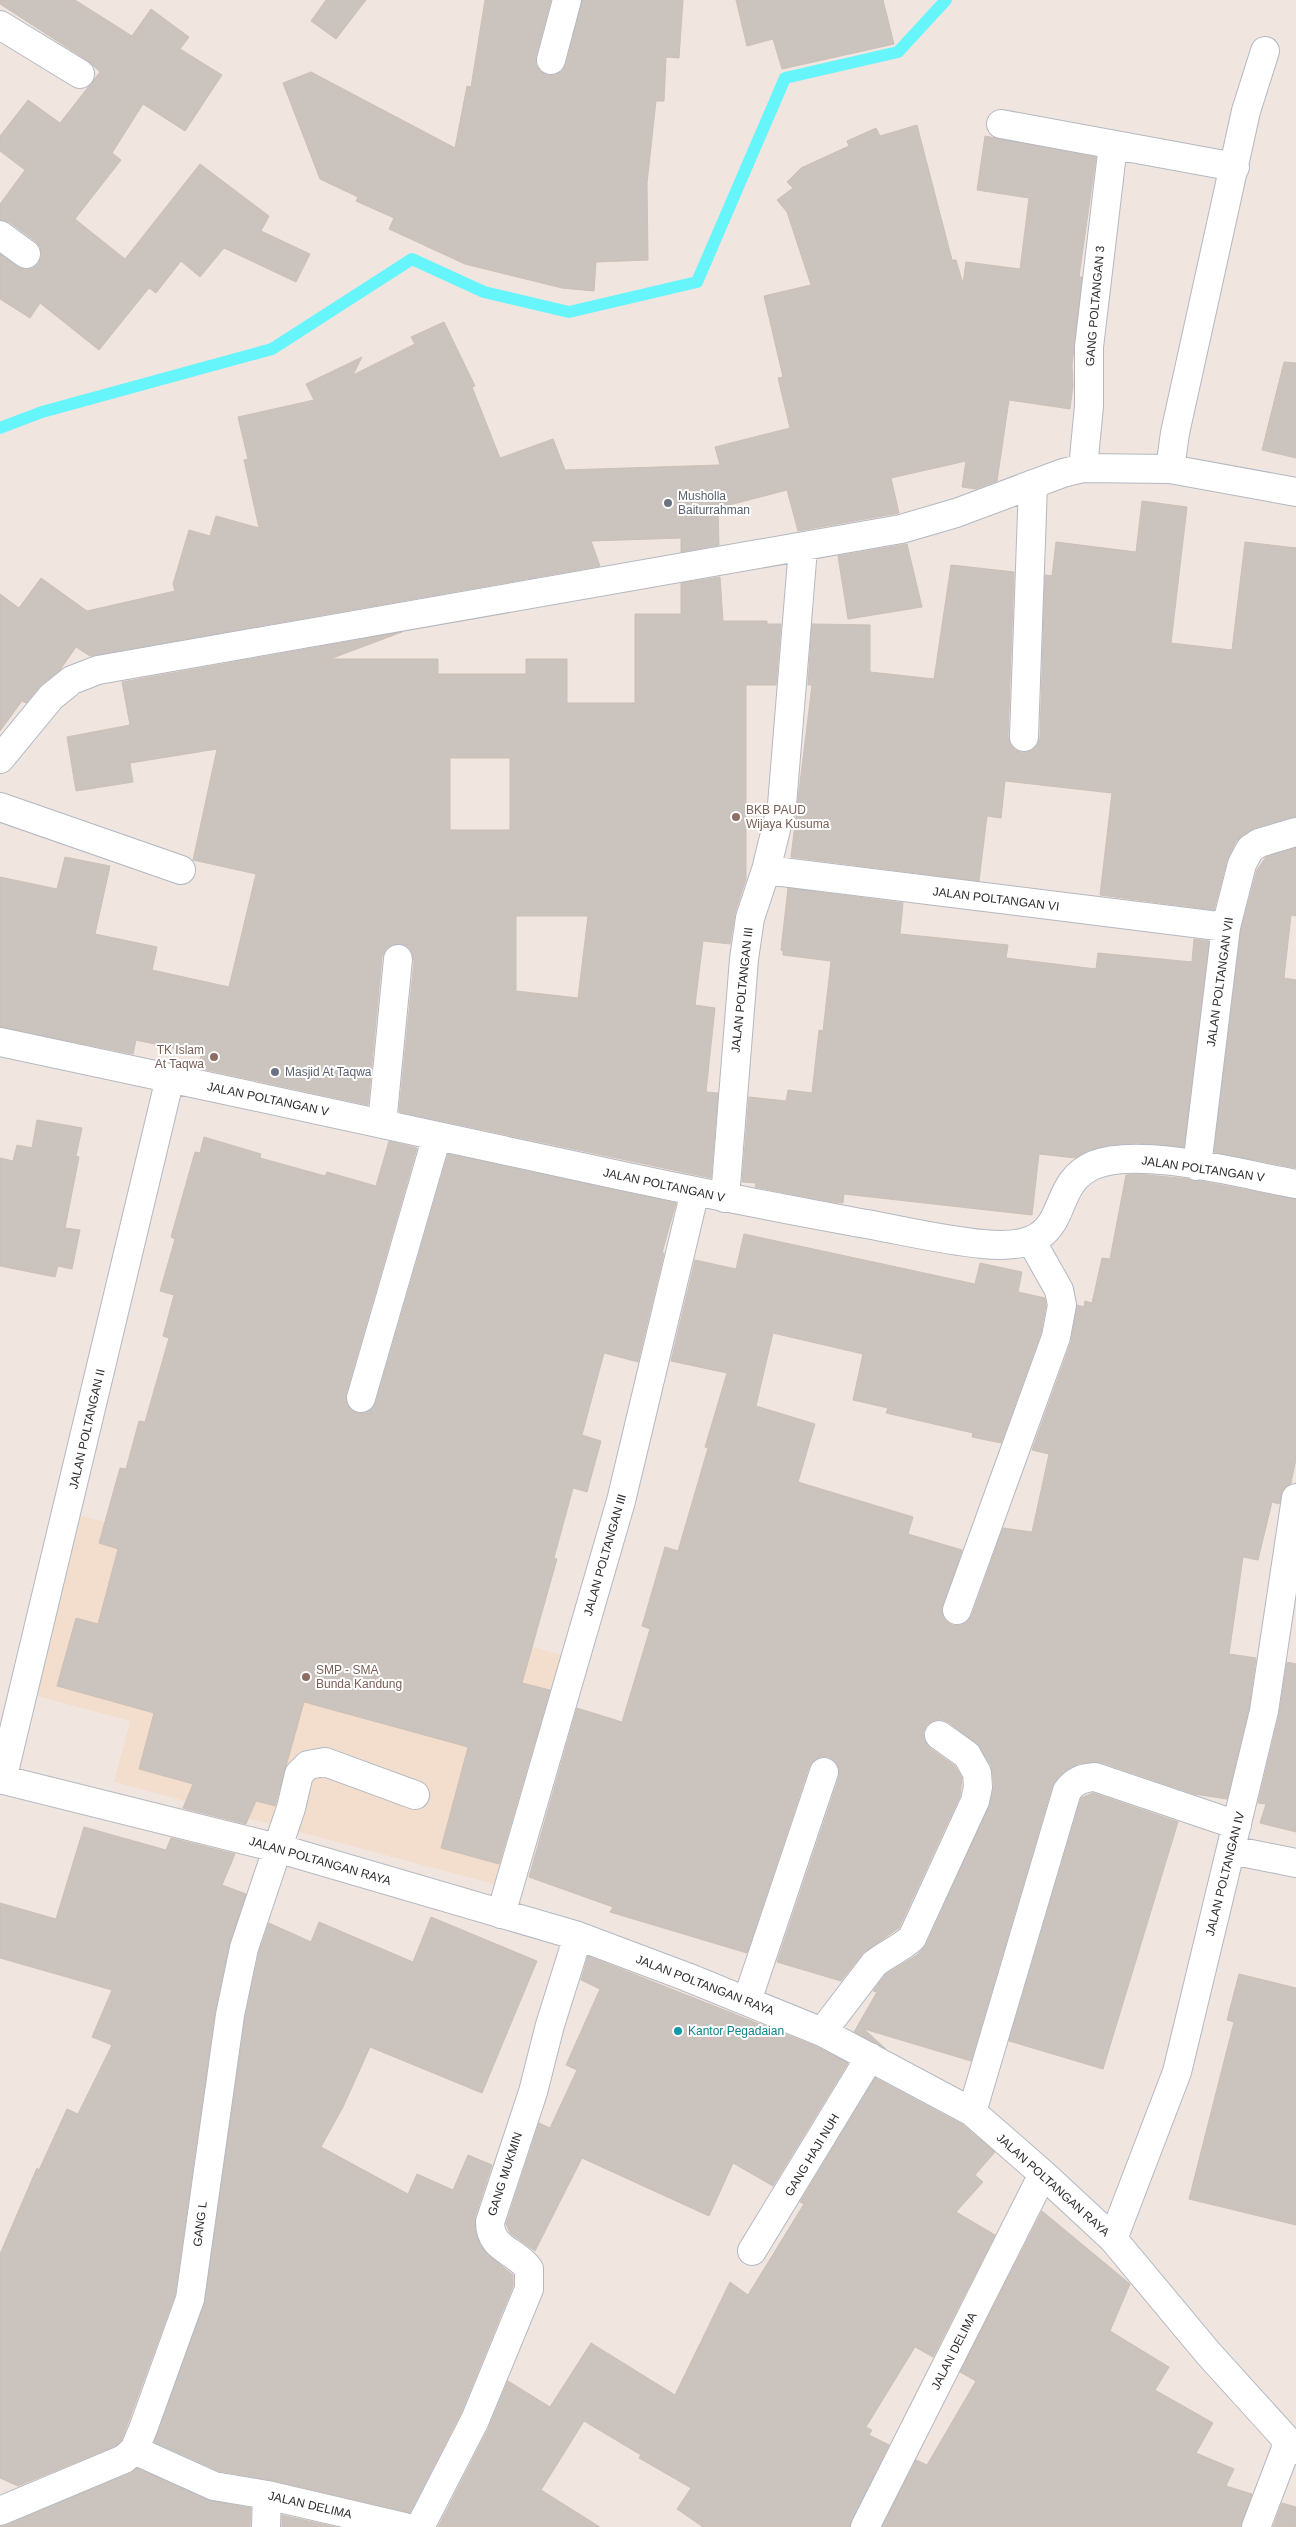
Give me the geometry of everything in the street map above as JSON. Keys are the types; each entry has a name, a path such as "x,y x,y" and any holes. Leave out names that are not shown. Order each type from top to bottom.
{"street":[{"path":"551,60 567,0"},
{"path":"0,25 80,74"},
{"path":"1170,469 1175,433 1246,111 1265,51"},
{"path":"1001,124 1235,167"},
{"name":"GANG POLTANGAN 3","path":"1083,468 1089,406 1089,347 1113,145"},
{"path":"0,235 26,254"},
{"path":"0,759 51,698 72,680 98,670 803,548 901,529 956,513 1033,484 1083,468 1170,469 1296,492"},
{"path":"1024,736 1033,484"},
{"name":"JALAN POLTANGAN III","path":"725,1198 744,959 750,918 766,870 782,805 803,548"},
{"path":"0,807 181,870"},
{"name":"JALAN POLTANGAN VII","path":"1197,1166 1226,928 1242,864 1250,849 1270,838 1296,832"},
{"name":"JALAN POLTANGAN VI","path":"766,870 1226,928"},
{"path":"382,1124 398,959"},
{"name":"JALAN POLTANGAN V","path":"0,1042 725,1198 984,1244 1032,1242 1046,1232 1058,1215 1071,1184 1078,1175 1090,1167 1103,1162 1145,1159 1197,1166 1296,1184"},
{"name":"JALAN POLTANGAN II","path":"1,1780 170,1078"},
{"path":"361,1398 437,1136"},
{"name":"JALAN POLTANGAN III","path":"501,1914 621,1501 695,1191"},
{"path":"957,1610 1056,1337 1062,1305 1059,1290 1032,1242"},
{"name":"JALAN POLTANGAN IV","path":"1112,2239 1177,2072 1264,1711 1296,1498"},
{"path":"822,2032 874,1964 883,1956 902,1947 912,1938 975,1800 977,1773 973,1763 967,1755 939,1735"},
{"name":"GANG L","path":"134,2450 167,2367 190,2299 230,2015 244,1948 291,1808 299,1774 308,1765 324,1762 415,1795"},
{"path":"747,2001 824,1772"},
{"path":"972,2112 1067,1791 1073,1783 1083,1778 1095,1777 1296,1863"},
{"name":"JALAN POLTANGAN RAYA","path":"1,1780 277,1848 578,1936 822,2032 972,2112 1043,2174 1112,2239 1292,2447"},
{"name":"GANG MUKMIN","path":"420,2527 475,2420 530,2289 530,2268 496,2244 490,2231 490,2222 533,2092 550,2025 578,1936"},
{"name":"GANG HAJI NUH","path":"752,2251 870,2057"},
{"name":"JALAN DELIMA","path":"865,2527 1043,2174"},
{"path":"1256,2527 1292,2447"},
{"path":"0,2511 124,2460 134,2450"},
{"name":"JALAN DELIMA","path":"134,2450 214,2486 268,2495 404,2527"},
{"path":"266,2527 268,2495"}],"shaded area":[{"name":"SMP - SMA Bunda Kandung","path":"78,1515 182,1543 367,1602 581,1660 519,1891 114,1782 130,1721 30,1694"}],"building":[{"path":"0,0 75,0 132,36 151,9 189,37 180,49 222,75 185,131 143,104 112,153 121,160 75,219 125,259 200,164 269,216 261,231 310,254 296,282 224,248 200,277 181,261 156,293 149,288 99,350 40,303 30,318 0,299 0,254 25,270 33,268 38,264 42,255 40,247 35,241 9,222 0,220 0,204 25,170 0,151 0,136 28,100 60,123 100,72 88,61 0,4"},
{"path":"326,0 366,0 336,39 311,21"},
{"path":"485,0 551,0 536,56 536,65 540,71 547,75 556,75 562,71 566,64 582,0 683,0 679,58 666,57 664,101 656,101 647,183 648,260 596,262 594,291 562,288 465,264 389,229 394,218 356,201 358,197 320,179 283,83 311,72 455,148 467,86 471,87"},
{"path":"736,0 883,0 894,44 782,69 773,39 747,46"},
{"path":"917,125 952,260 956,260 963,284 966,262 1020,269 1029,198 977,190 985,136 1096,157 1079,277 1082,277 1072,365 1073,385 1070,409 1009,400 997,481 975,489 962,487 966,461 891,478 899,513 798,531 787,490 718,508 719,545 681,552 681,538 591,541 600,566 90,656 76,647 60,670 41,685 26,703 22,701 0,731 0,594 19,608 41,578 87,611 175,591 173,584 189,530 210,536 216,516 259,528 244,460 248,459 238,417 314,400 306,384 362,357 353,375 415,344 411,337 444,322 475,386 472,387 500,458 553,439 565,470 720,465 715,447 790,428 778,378 783,377 764,296 811,285 787,212 777,200 793,188 787,182 801,168 849,146 847,141 876,128 880,136"},
{"path":"1284,362 1296,363 1296,458 1262,450"},
{"path":"1142,501 1187,507 1171,643 1232,650 1245,542 1296,548 1296,817 1254,828 1236,841 1227,860 1214,910 1100,895 1112,793 1005,781 1001,818 987,816 979,881 791,857 812,685 808,685 812,624 870,625 870,672 934,679 951,565 1014,572 1008,736 1010,744 1015,750 1023,753 1031,751 1037,746 1040,738 1045,575 1052,576 1056,542 1136,552"},
{"path":"907,544 922,607 848,619 838,556"},
{"path":"720,577 723,621 767,621 767,624 781,624 776,685 746,685 746,879 735,913 730,944 703,941 695,1005 715,1008 706,1092 718,1093 711,1178 399,1112 414,961 412,952 407,946 400,944 391,945 385,950 382,957 368,1105 198,1068 201,1054 136,1040 133,1054 0,1027 0,877 57,889 65,857 110,866 95,934 157,947 152,970 229,987 256,874 193,860 217,749 130,763 133,782 76,791 67,737 130,725 122,682 402,632 330,659 438,659 438,674 526,674 526,659 567,659 567,703 635,703 635,614 681,614 681,583","holes":["450,758 510,758 510,830 450,830","516,916 588,916 578,998 516,991"]},
{"path":"1296,848 1296,916 1291,915 1284,978 1296,980 1296,1168 1214,1152 1241,930 1257,870 1266,857"},
{"path":"788,888 903,903 900,934 1008,945 1006,958 1096,969 1098,953 1192,962 1194,939 1209,941 1184,1147 1137,1143 1110,1145 1090,1150 1076,1158 1039,1154 1032,1215 844,1194 843,1203 832,1202 755,1187 756,1183 742,1182 749,1097 786,1101 788,1090 812,1093 819,1030 823,1031 831,961 783,955 781,950"},
{"path":"37,1120 82,1128 76,1156 79,1157 65,1228 80,1230 72,1269 58,1266 55,1277 0,1266 0,1158 13,1161 17,1145 32,1148"},
{"path":"204,1137 261,1154 260,1158 325,1176 327,1172 376,1186 389,1141 417,1148 346,1394 349,1408 357,1413 365,1413 371,1410 376,1402 448,1154 676,1203 662,1253 664,1253 638,1362 604,1353 582,1435 601,1441 587,1492 573,1488 554,1558 557,1559 522,1683 550,1690 499,1864 441,1848 468,1747 304,1702 275,1806 256,1801 246,1824 183,1808 193,1784 139,1769 154,1713 57,1686 76,1618 98,1624 118,1549 99,1543 120,1468 126,1469 139,1421 145,1422 169,1338 163,1336 174,1295 160,1291 175,1239 171,1237 195,1152 200,1153"},
{"path":"1138,1174 1189,1179 1296,1199 1296,1459 1291,1483 1284,1489 1279,1504 1272,1502 1258,1560 1243,1557 1229,1654 1256,1658 1249,1708 1227,1799 1194,1794 1100,1762 1078,1764 1059,1776 1052,1787 971,2061 864,2029 886,2049 854,2032 877,1992 873,1991 885,1975 917,1955 926,1945 990,1804 994,1786 991,1765 976,1743 948,1722 940,1719 932,1721 926,1726 923,1734 930,1748 955,1766 962,1778 960,1796 899,1928 864,1952 841,1981 777,1962 839,1777 839,1768 835,1761 829,1757 820,1757 813,1761 809,1767 747,1953 610,1912 613,1907 529,1877 577,1708 622,1722 650,1629 642,1626 665,1547 678,1551 708,1448 705,1447 727,1373 671,1361 695,1260 736,1269 744,1234 975,1284 980,1263 1022,1272 1018,1292 1045,1298 1046,1305 1041,1333 1001,1443 972,1437 973,1433 886,1413 888,1408 853,1400 863,1354 773,1333 756,1406 815,1424 798,1482 913,1517 908,1534 962,1550 942,1612 945,1620 952,1625 960,1625 967,1622 972,1615 1003,1528 1032,1532 1049,1454 1032,1450 1071,1342 1077,1305 1084,1307 1085,1301 1092,1303 1102,1258 1110,1259 1126,1175"},
{"path":"1287,1662 1296,1664 1296,1832 1260,1823 1266,1804 1258,1803 1279,1715"},
{"path":"1093,1793 1178,1822 1103,2069 1009,2041 1081,1798"},
{"path":"84,1827 166,1850 171,1838 235,1854 222,1885 246,1894 229,1945 215,2012 175,2295 128,2423 121,2441 116,2446 18,2486 0,2478 0,2254 37,2168 39,2170 67,2109 78,2114 112,2045 92,2037 112,1990 0,1958 0,1903 56,1919"},
{"path":"431,1917 537,1961 482,2093 370,2047 343,2107 321,2147 408,2194 417,2174 453,2190 468,2155 492,2165 475,2217 476,2233 487,2254 513,2275 513,2286 461,2413 410,2513 270,2480 219,2471 154,2442 205,2301 245,2018 259,1952 269,1923 311,1942 319,1922 413,1962"},
{"path":"588,1956 815,2046 848,2063 773,2186 733,2163 709,2216 582,2158 535,2251 510,2233 506,2224 539,2123 550,2128 577,2070 566,2065 600,1989 581,1980"},
{"path":"1239,1974 1296,1988 1296,2225 1189,2199 1234,2022 1227,2020"},
{"path":"875,2078 963,2125 995,2152 975,2175 983,2182 956,2212 995,2235 933,2357 915,2347 866,2427 872,2430 869,2435 889,2445 850,2527 703,2527 677,2509 691,2488 639,2458 641,2455 584,2421 541,2490 600,2527 438,2527 489,2427 508,2381 550,2407 591,2343 675,2395 730,2282 748,2295 804,2204 800,2202"},
{"path":"1042,2211 1130,2284 1110,2331 1169,2367 1155,2390 1213,2423 1196,2453 1234,2469 1226,2486 1252,2494 1241,2527 882,2527 916,2460 927,2465 976,2381 960,2372"},
{"path":"137,2468 208,2500 251,2508 250,2527 0,2527 130,2473"},
{"path":"1282,2503 1296,2507 1296,2527 1273,2527"},
{"path":"282,2515 335,2527 282,2527"}],"waterway":[{"path":"0,428 42,412 272,349 412,259 484,292 569,312 697,282 785,78 898,52 946,0"}],"place":[{"name":"Musholla Baiturrahman","path":"668,503"},
{"name":"BKB PAUD Wijaya Kusuma","path":"736,817"},
{"name":"TK Islam At Taqwa","path":"214,1057"},
{"name":"Masjid At Taqwa","path":"275,1072"},
{"name":"SMP - SMA Bunda Kandung","path":"306,1677"},
{"name":"Kantor Pegadaian","path":"678,2031"}]}
